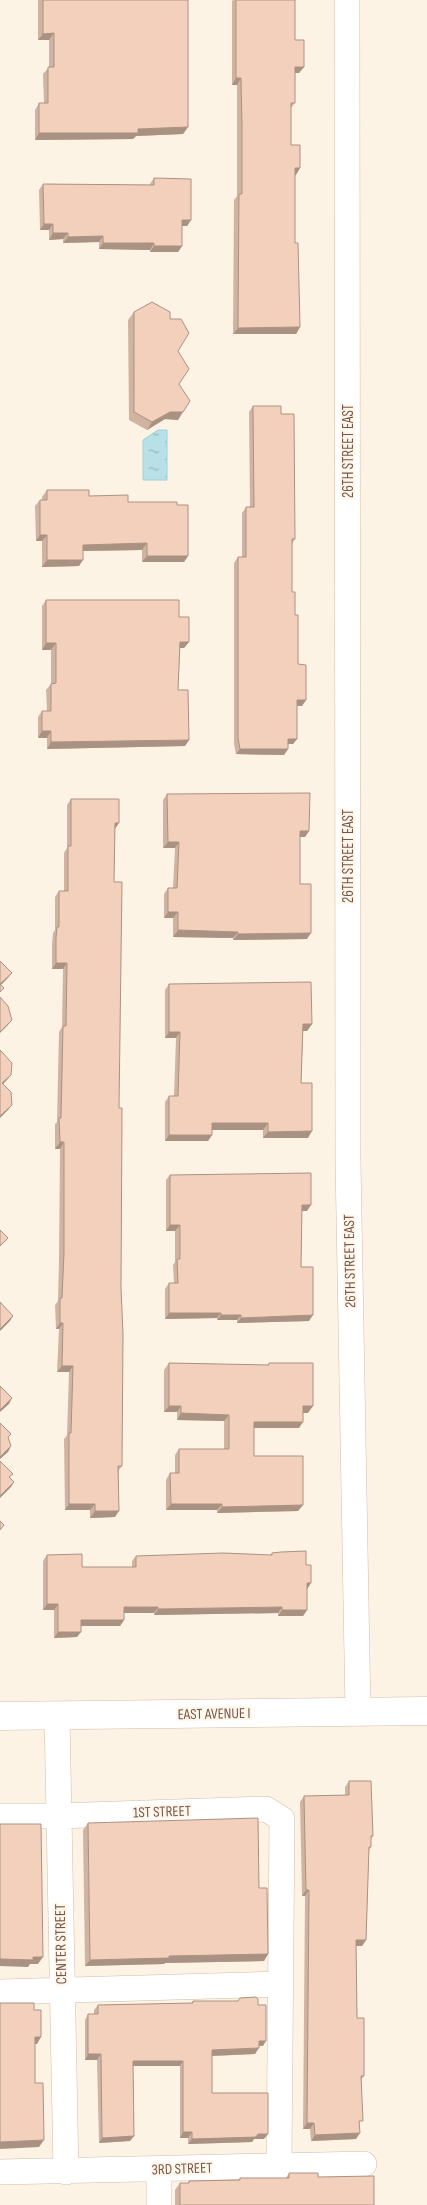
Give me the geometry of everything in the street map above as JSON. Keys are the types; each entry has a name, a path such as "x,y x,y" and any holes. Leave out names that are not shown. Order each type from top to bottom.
{"main road":[{"name":"EAST AVENUE I","path":"0,1716 427,1711"}],"street":[{"name":"26TH STREET EAST","path":"347,0 348,1161 358,1712"},
{"name":"CENTER STREET","path":"57,1716 66,2172"},
{"name":"1ST STREET","path":"0,1816 58,1816 266,1809 282,1819 280,1984"},
{"path":"0,1992 280,1984 279,2166"},
{"name":"3RD STREET","path":"0,2172 364,2164"},
{"path":"159,2169 159,2205"}],"water":[{"path":"158,430 167,430 167,480 143,480 143,440"}],"building":[{"path":"43,0 188,0 188,127 138,129 138,133 39,133 39,103 48,103 48,67 54,67 54,33 43,34"},
{"path":"236,0 295,0 295,40 304,40 304,67 295,67 295,103 291,103 291,145 300,145 300,168 295,168 295,243 298,243 300,327 238,328 239,194 242,194 242,127 241,78 236,78"},
{"path":"154,178 191,179 191,220 182,220 182,246 154,246 154,243 103,243 103,236 68,237 68,233 53,233 53,224 44,224 43,184 154,185"},
{"path":"152,302 170,312 170,319 181,319 189,333 178,351 189,369 179,384 190,401 183,412 170,412 152,422 134,412 134,312"},
{"path":"253,406 281,406 281,414 294,414 295,539 292,539 292,592 295,592 295,615 298,615 298,664 306,665 306,700 297,700 297,739 288,739 288,749 240,749 238,738 238,557 246,557 246,507 254,507"},
{"path":"47,490 89,490 89,496 128,495 128,502 177,502 177,505 188,505 188,556 147,556 147,543 83,545 83,560 47,560 47,535 40,535 40,500 47,500"},
{"path":"46,600 179,600 179,617 189,617 189,642 180,642 178,690 188,690 189,740 51,742 51,731 42,731 42,711 51,711 51,684 56,683 56,643 46,643"},
{"path":"310,793 309,831 300,831 300,884 311,884 311,933 238,934 238,932 178,930 178,912 168,912 168,888 177,888 179,842 168,842 167,794"},
{"path":"71,799 119,799 119,823 115,823 114,882 122,882 119,1108 122,1108 121,1288 123,1334 122,1466 118,1466 119,1511 95,1511 95,1504 69,1504 69,1433 71,1433 73,1366 62,1366 63,1323 60,1323 60,1298 62,1298 64,1253 64,1142 60,1142 59,1118 61,1118 63,1026 66,1026 67,963 56,963 56,938 57,927 59,927 59,891 68,891 68,846 71,846"},
{"path":"0,961 12,973 0,984"},
{"path":"311,982 312,1024 303,1024 301,1083 312,1083 312,1131 268,1132 268,1123 212,1123 212,1135 169,1135 169,1096 178,1096 180,1032 169,1032 169,984"},
{"path":"0,984 4,988 0,992"},
{"path":"0,997 8,1006 12,1020 0,1032"},
{"path":"0,1050 12,1063 11,1075 2,1083 11,1092 12,1105 0,1116"},
{"path":"311,1173 311,1205 302,1205 301,1267 313,1267 313,1315 241,1318 241,1315 221,1315 221,1313 169,1313 169,1283 178,1283 177,1259 180,1259 180,1225 170,1225 170,1175"},
{"path":"0,1230 8,1238 0,1246"},
{"path":"0,1302 13,1316 0,1329"},
{"path":"169,1363 269,1365 269,1363 313,1363 313,1406 303,1406 303,1422 254,1422 254,1456 303,1456 303,1505 222,1507 222,1504 171,1504 170,1473 179,1473 179,1449 229,1449 229,1415 181,1413 181,1406 169,1406"},
{"path":"0,1386 12,1398 0,1410"},
{"path":"0,1423 11,1434 8,1437 11,1446 0,1457"},
{"path":"0,1461 13,1474 9,1477 14,1482 0,1496"},
{"path":"0,1521 4,1525 0,1530"},
{"path":"306,1551 306,1565 311,1565 311,1583 307,1583 307,1610 282,1610 282,1607 158,1609 158,1607 124,1607 124,1620 81,1620 81,1632 58,1632 58,1604 47,1604 47,1555 82,1554 82,1567 136,1567 136,1556 223,1553 272,1555 272,1553"},
{"path":"349,1781 371,1781 373,1836 371,1836 371,1847 369,1847 366,1940 356,1940 357,2018 364,2018 364,2076 361,2076 363,2121 359,2121 360,2133 315,2135 314,2123 307,2123 309,1890 306,1890 304,1796 349,1795"},
{"path":"258,1818 259,1888 267,1888 268,1954 90,1960 88,1823"},
{"path":"0,1824 41,1824 43,1957 33,1957 33,1960 0,1959"},
{"path":"256,1997 258,2005 266,2005 266,2041 259,2041 259,2048 212,2050 212,2093 268,2093 268,2134 258,2134 256,2137 192,2139 192,2132 183,2132 183,2061 133,2061 134,2136 102,2138 101,2054 88,2054 88,2014 98,2014 98,2005 238,2001 240,1998"},
{"path":"0,2003 34,2003 34,2010 41,2010 41,2037 35,2037 35,2083 43,2083 44,2140 0,2142"},
{"path":"289,2173 318,2173 318,2177 374,2176 374,2205 180,2205 180,2183 189,2183 189,2181 240,2180 240,2178 289,2178"}]}
